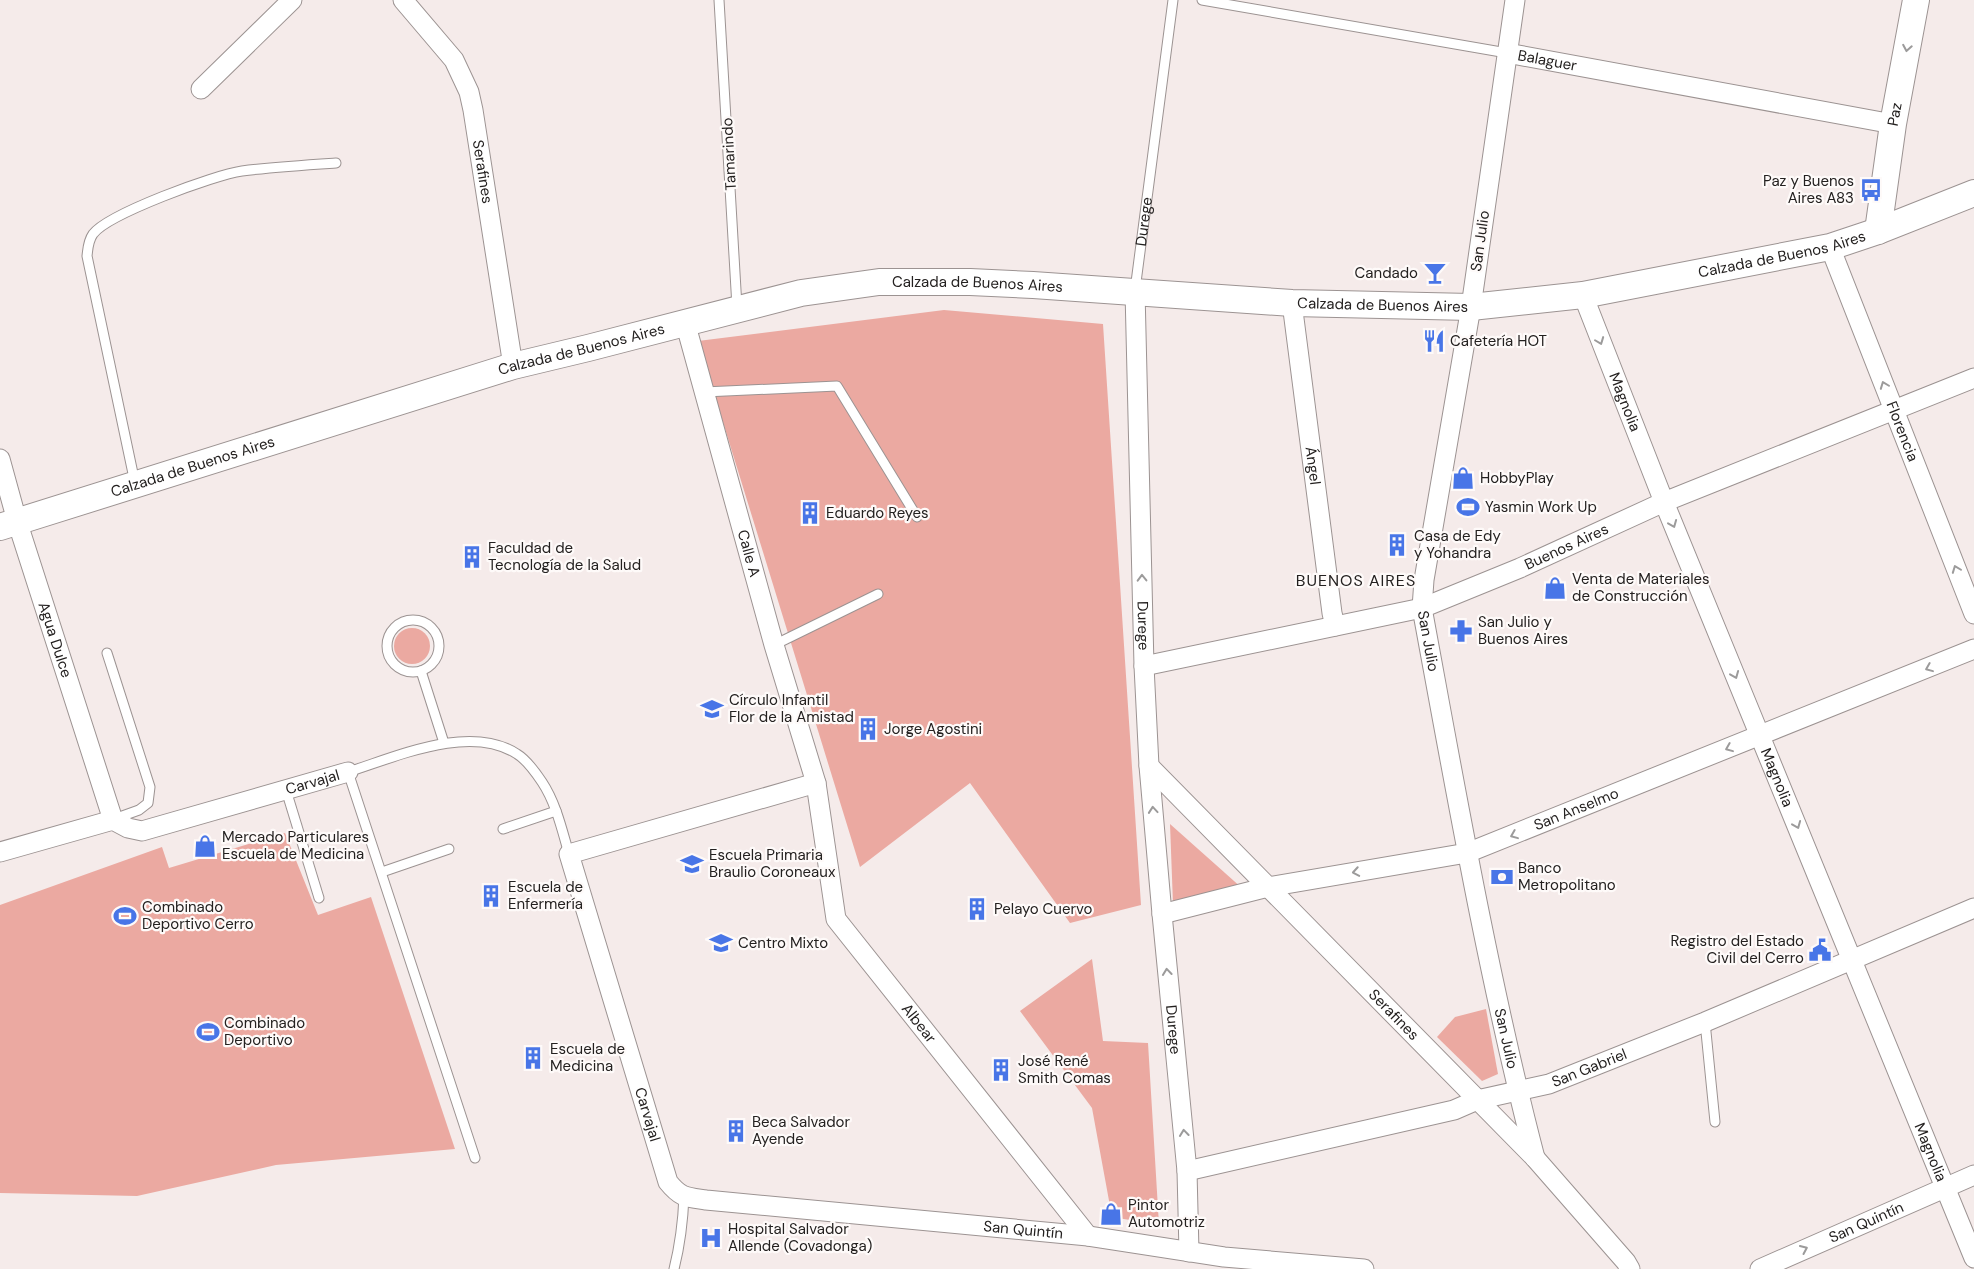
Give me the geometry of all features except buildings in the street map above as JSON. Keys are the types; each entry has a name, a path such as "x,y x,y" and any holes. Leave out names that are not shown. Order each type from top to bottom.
{"street":[{"path":"201,89 292,0"},
{"name":"Serafines","path":"403,0 454,60 469,92 474,110 513,366"},
{"name":"San Julio","path":"1515,0 1471,307 1424,580 1422,608 1467,852 1518,1090 1535,1158"},
{"name":"Paz","path":"1878,231 1893,124 1916,0"},
{"name":"Balaguer","path":"1507,52 1893,124"},
{"name":"Calzada de Buenos Aires","path":"8,524 513,366 801,293 879,282 970,282 1135,291 1292,303 1471,307 1583,295 1830,247 1878,231 1974,193"},
{"name":"Florencia","path":"1830,247 1974,614"},
{"name":"Durege","path":"1135,291 1144,666 1149,766 1187,1171 1189,1252"},
{"name":"Magnolia","path":"1583,295 1664,502 1974,1258"},
{"name":"Ángel","path":"1292,303 1335,626"},
{"name":"Calle A","path":"685,322 774,645 816,782"},
{"name":"Buenos Aires","path":"1144,666 1422,608 1520,568 1664,502 1974,378"},
{"name":"Agua Dulce","path":"0,459 8,524 113,820"},
{"name":"San Anselmo","path":"1162,914 1268,887 1467,852 1974,650"},
{"name":"Serafines","path":"1149,766 1535,1158 1626,1262 1630,1269"},
{"name":"Carvajal","path":"113,820 128,828 142,831 348,772"},
{"path":"569,854 816,782"},
{"name":"Albear","path":"816,782 836,919 1088,1236"},
{"path":"0,852 113,820"},
{"name":"Carvajal","path":"569,854 668,1182 676,1192 684,1196"},
{"name":"San Gabriel","path":"1187,1171 1454,1110 1476,1100 1549,1084 1706,1022 1852,958 1974,908"},
{"name":"San Quintín","path":"1760,1269 1974,1175"},
{"name":"San Quintín","path":"684,1196 1088,1236 1189,1252 1364,1269"}],"lane":[{"name":"Tamarindo","path":"719,0 737,308"},
{"name":"Durege","path":"1135,291 1173,0"},
{"name":"Balaguer","path":"1202,0 1507,52"},
{"path":"135,484 87,256 88,243 93,234 102,225 116,218 216,177 241,171 336,163"},
{"path":"704,392 837,386 917,517"},
{"path":"774,645 878,594"},
{"path":"420,620 434,630 438,637 439,654 435,662 421,671 412,673 404,671 390,659 387,651 390,633 395,626 403,621 420,620"},
{"path":"107,653 150,787 148,803 139,810 113,820"},
{"path":"421,671 444,742"},
{"name":"Carvajal","path":"348,772 444,742 467,741 485,743 518,754 543,783 556,811 569,854"},
{"path":"348,772 476,1158"},
{"path":"286,790 319,898"},
{"path":"503,829 556,811"},
{"path":"382,872 449,849"},
{"path":"1706,1022 1716,1122"},
{"path":"674,1269 682,1228 684,1196"}],"shaded area":[{"path":"944,310 1103,324 1141,905 1070,923 970,783 860,867 698,341"},
{"path":"412,628 425,633 430,646 425,659 412,664 399,659 394,646 399,633"},
{"path":"1170,824 1243,889 1173,904"},
{"name":"Combinado Deportivo","path":"285,833 318,915 371,897 455,1149 276,1165 137,1196 0,1193 0,905 162,847 169,868"},
{"path":"1092,959 1103,1041 1148,1043 1159,1225 1112,1217 1092,1108 1020,1011"},
{"path":"1486,1009 1498,1074 1482,1081 1437,1037 1455,1017"}],"place":[{"name":"Paz y Buenos Aires A83","path":"1871,190"},
{"name":"Candado","path":"1435,273"},
{"name":"Cafetería HOT","path":"1434,341"},
{"name":"HobbyPlay","path":"1463,478"},
{"name":"Yasmin Work Up","path":"1468,507"},
{"name":"Eduardo Reyes","path":"810,513"},
{"name":"Casa de Edy y Yohandra","path":"1397,545"},
{"name":"Faculdad de Tecnología de la Salud","path":"472,557"},
{"name":"Venta de Materiales de Construcción","path":"1555,588"},
{"name":"San Julio y Buenos Aires","path":"1461,631"},
{"name":"Círculo Infantil Flor de la Amistad","path":"712,709"},
{"name":"Jorge Agostini","path":"868,729"},
{"name":"Mercado Particulares Escuela de Medicina","path":"205,846"},
{"name":"Escuela Primaria Braulio Coroneaux","path":"692,864"},
{"name":"Banco Metropolitano","path":"1502,877"},
{"name":"Escuela de Enfermería","path":"491,896"},
{"name":"Pelayo Cuervo","path":"977,909"},
{"name":"Combinado Deportivo Cerro","path":"125,916"},
{"name":"Centro Mixto","path":"721,943"},
{"name":"Registro del Estado Civil del Cerro","path":"1820,950"},
{"name":"Combinado Deportivo","path":"208,1032"},
{"name":"Escuela de Medicina","path":"533,1058"},
{"name":"José René Smith Comas","path":"1001,1070"},
{"name":"Beca Salvador Ayende","path":"736,1131"},
{"name":"Pintor Automotriz","path":"1111,1214"},
{"name":"Hospital Salvador Allende (Covadonga)","path":"711,1238"}],"district":[{"name":"BUENOS AIRES","path":"1356,580"}]}
